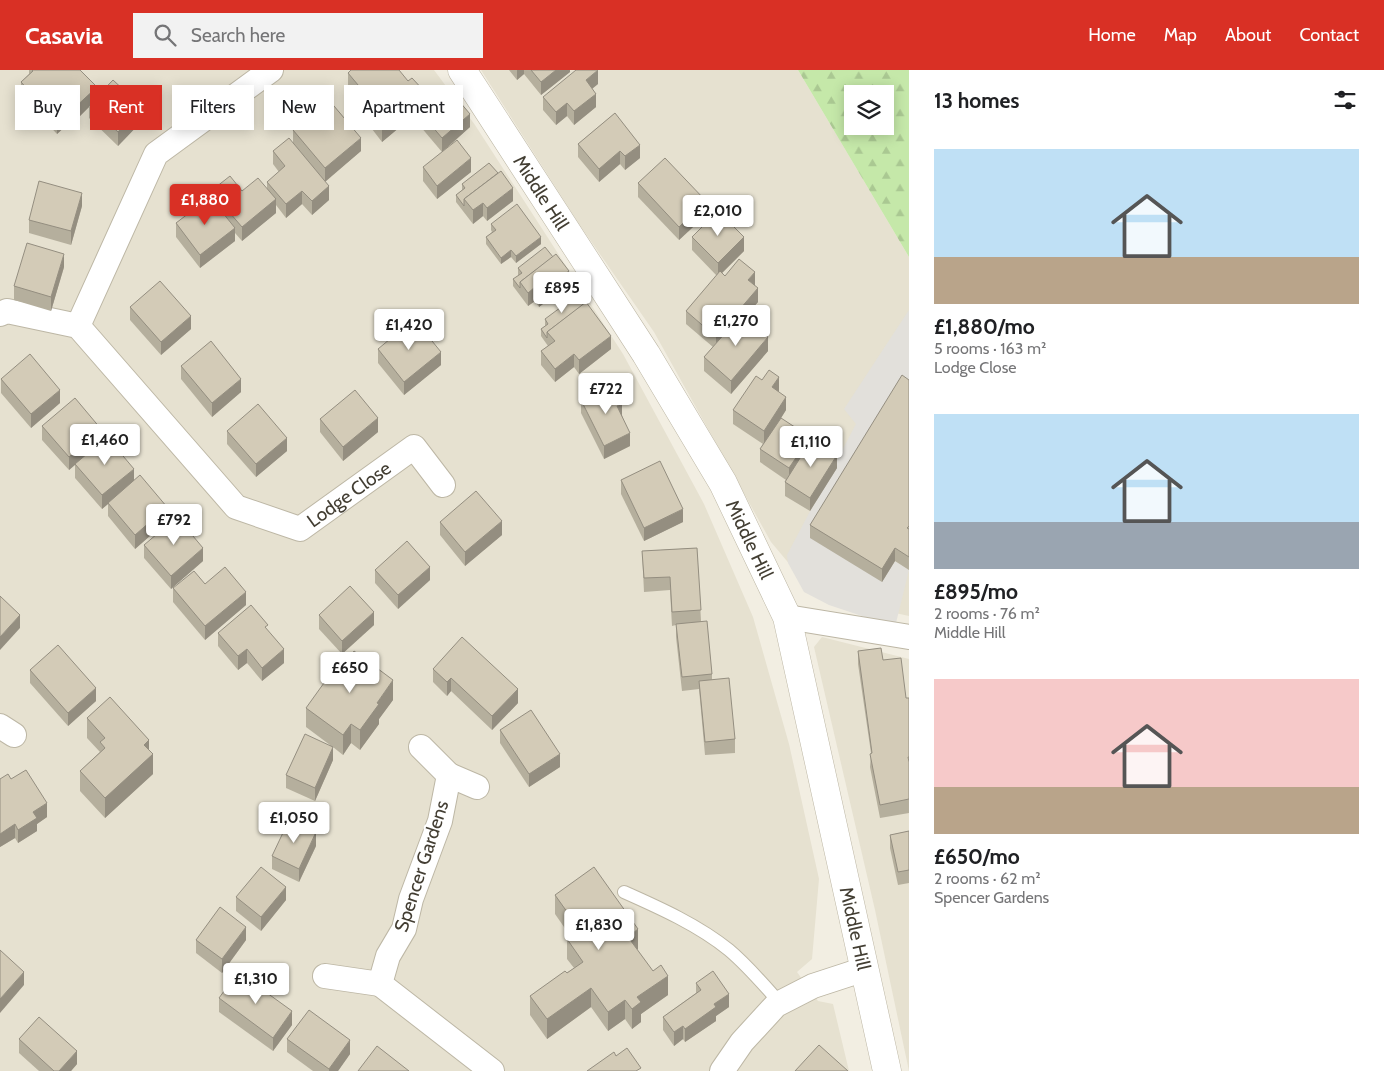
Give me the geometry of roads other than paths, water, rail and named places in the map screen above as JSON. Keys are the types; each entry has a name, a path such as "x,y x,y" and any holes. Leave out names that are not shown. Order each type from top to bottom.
{"street":[{"path":"0,314 7,311 78,326 156,154 271,70"},
{"name":"Middle Hill","path":"462,70 646,354 718,474 787,617 888,1071"},
{"name":"Lodge Close","path":"78,326 236,507 300,529 414,447 443,484"},
{"path":"787,617 909,637"},
{"name":"Spencer Gardens","path":"420,747 449,775 477,787"},
{"name":"Spencer Gardens","path":"380,984 388,956 404,929 411,899 440,821 449,775"},
{"path":"722,1071 742,1042 780,1003 813,986 865,969"},
{"path":"324,976 380,984 492,1071"}],"lane":[{"path":"624,892 686,922 728,950 753,973 780,1003"}]}
